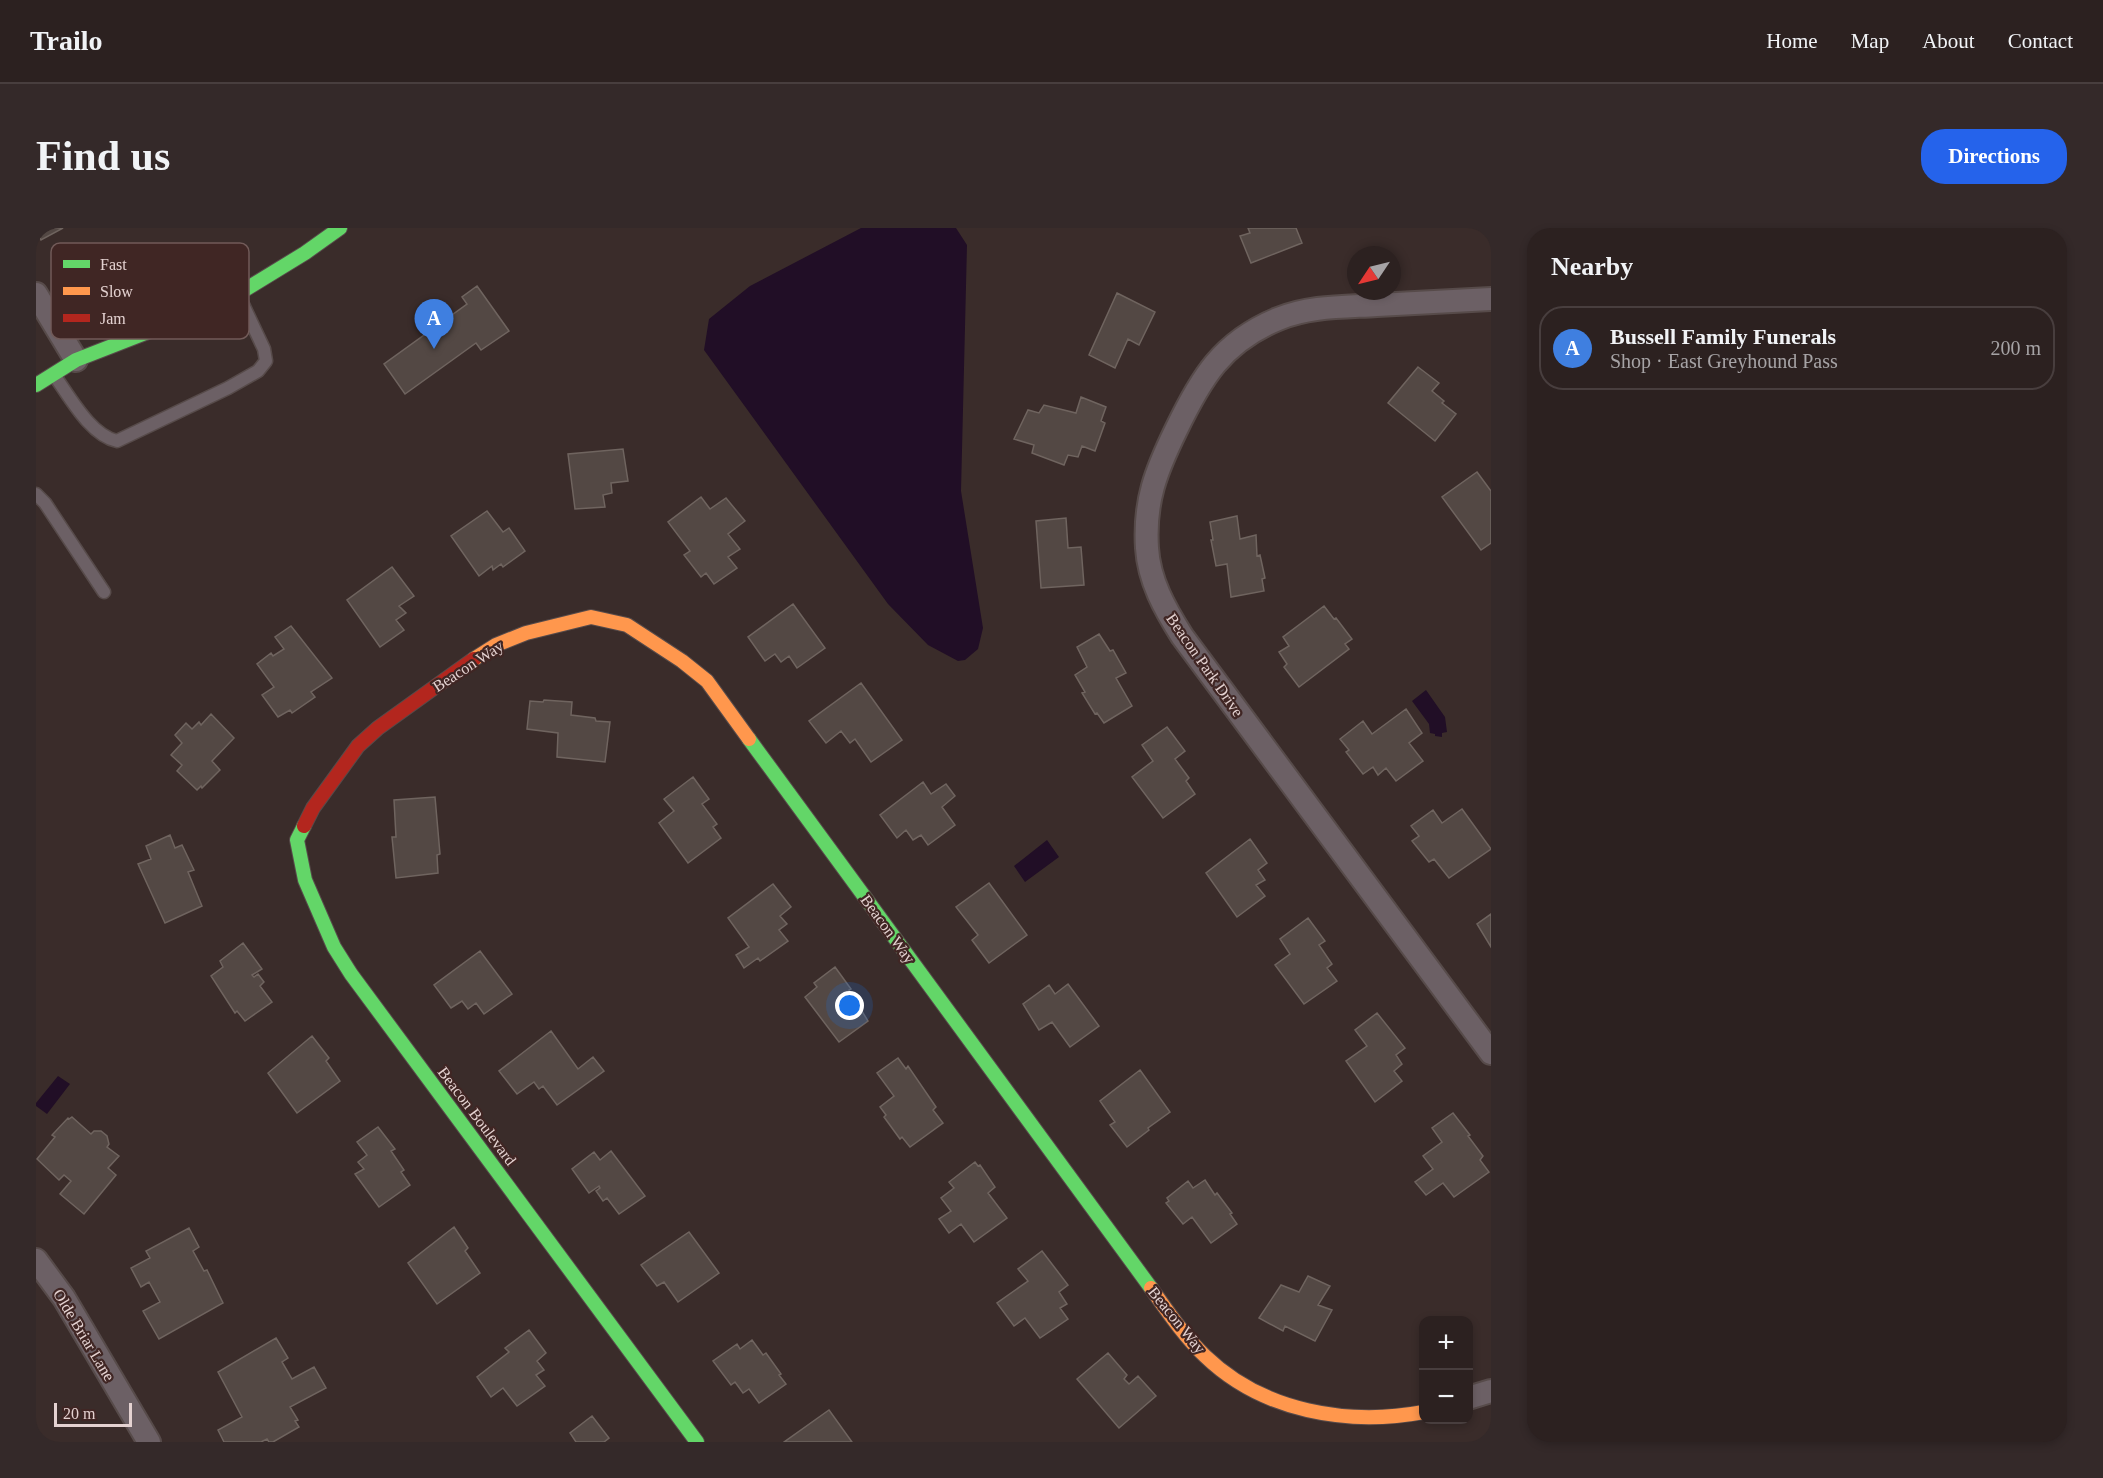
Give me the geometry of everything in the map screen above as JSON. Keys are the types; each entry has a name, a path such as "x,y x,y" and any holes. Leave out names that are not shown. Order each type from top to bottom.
{"street":[{"path":"249,287 305,253 340,228"},
{"path":"36,294 51,319"},
{"name":"Beacon Park Drive","path":"1491,299 1314,309 1280,318 1243,339 1214,364 1197,387 1150,489 1146,525 1147,549 1154,583 1162,602 1182,636 1491,1053"},
{"path":"63,339 76,360"},
{"path":"36,385 76,360 130,339"},
{"name":"Beacon Way","path":"327,790 358,746 470,661 496,645 526,633 591,617 627,625 682,661 707,681 1176,1323 1207,1358 1247,1386 1294,1407 1316,1413 1385,1419 1419,1413"},
{"name":"Beacon Boulevard","path":"327,790 314,808 297,840 305,880 334,947 351,974 697,1442"},
{"name":"Olde Briar Lane","path":"36,1260 64,1298 149,1442"},
{"path":"1473,1396 1491,1391"}],"lane":[{"path":"53,374 95,431 107,439 117,441 258,372 266,361 264,349 249,317"},
{"path":"36,494 45,503 104,591"}],"shaded area":[{"path":"861,228 956,228 967,245 961,491 983,628 978,649 965,660 958,661 928,645 888,604 704,350 709,319 750,286"},
{"path":"1426,690 1445,717 1447,732 1442,733 1442,737 1430,733 1429,724 1412,701"},
{"path":"1047,840 1059,857 1025,882 1014,866"},
{"path":"58,1076 70,1084 47,1114 36,1106 36,1103"}],"building":[{"path":"36,228 63,228 41,240"},
{"path":"1248,228 1296,228 1302,243 1251,263 1240,236 1250,233"},
{"path":"477,286 509,331 481,350 476,343 405,394 384,364 467,304 462,297"},
{"path":"1117,293 1155,312 1139,345 1128,339 1115,368 1089,355"},
{"path":"1418,367 1439,383 1432,391 1456,414 1435,441 1388,403"},
{"path":"1081,397 1106,407 1101,421 1105,423 1095,451 1082,446 1078,457 1068,455 1064,465 1032,453 1034,445 1014,439 1028,410 1039,413 1044,405 1076,413"},
{"path":"623,449 628,481 611,483 612,493 603,495 605,507 575,509 568,454"},
{"path":"1477,472 1491,491 1491,543 1481,550 1442,497"},
{"path":"701,497 710,509 726,498 745,521 728,534 740,549 728,557 737,568 714,584 706,573 701,577 684,555 690,551 668,522"},
{"path":"487,511 503,532 509,528 525,551 503,567 501,564 493,570 492,566 479,576 451,536"},
{"path":"1237,516 1240,539 1256,535 1257,556 1260,555 1265,578 1262,579 1264,591 1231,597 1227,564 1216,566 1210,522"},
{"path":"1066,518 1068,548 1081,547 1084,585 1041,588 1036,521"},
{"path":"392,567 414,596 399,606 406,613 396,620 404,630 380,647 347,600"},
{"path":"793,604 825,648 797,668 789,656 781,662 775,654 765,661 748,637"},
{"path":"1324,606 1352,639 1345,644 1349,649 1299,687 1284,667 1287,664 1279,652 1289,646 1283,637"},
{"path":"291,626 332,678 311,692 315,697 292,713 290,710 278,717 262,695 274,687 257,664 271,653 273,656 284,649 275,637"},
{"path":"1099,634 1110,651 1113,650 1126,673 1116,678 1132,706 1104,723 1097,713 1095,714 1082,693 1085,692 1075,675 1087,667 1077,647"},
{"path":"861,683 902,740 871,762 855,739 850,743 841,731 826,743 809,721"},
{"path":"544,700 572,702 571,715 610,722 605,762 557,757 558,733 527,729 530,701 543,702"},
{"path":"1406,709 1422,733 1409,743 1423,761 1396,781 1386,768 1378,775 1373,767 1363,774 1346,752 1349,750 1340,739 1363,721 1372,734"},
{"path":"211,714 234,738 212,761 220,770 197,790 177,771 182,765 171,755 182,743 175,735 186,723 192,729 199,722 201,725"},
{"path":"1167,727 1185,751 1175,759 1189,778 1186,781 1195,794 1163,818 1132,777 1153,761 1142,745"},
{"path":"693,777 709,799 702,804 717,824 713,827 721,838 688,863 659,823 674,811 664,799"},
{"path":"923,782 931,794 946,784 955,796 942,807 955,825 928,845 921,835 913,840 906,830 897,838 880,815"},
{"path":"435,797 440,854 437,855 438,873 396,878 392,837 396,837 394,800"},
{"path":"1462,809 1491,849 1449,878 1434,859 1429,862 1412,841 1419,836 1411,826 1433,810 1442,823"},
{"path":"170,835 175,848 182,845 194,870 188,872 202,906 165,923 138,864 151,859 146,846"},
{"path":"1250,839 1267,863 1258,870 1265,880 1256,885 1265,896 1237,917 1206,873"},
{"path":"989,883 1027,935 989,963 972,940 978,935 956,907"},
{"path":"773,884 791,907 780,916 787,924 779,930 788,941 760,961 758,958 744,968 736,955 749,947 728,918"},
{"path":"1491,914 1491,947 1477,924"},
{"path":"1308,918 1325,941 1319,945 1332,964 1327,968 1337,981 1304,1004 1275,965 1290,954 1280,939"},
{"path":"243,943 262,969 252,975 254,977 258,974 264,982 260,986 272,1002 245,1021 237,1011 235,1013 211,976 223,967 220,961"},
{"path":"480,951 512,994 484,1014 476,1003 468,1009 462,1001 451,1008 434,985"},
{"path":"835,967 851,989 849,990 868,1021 839,1042 805,997 817,987 814,983"},
{"path":"1068,984 1099,1026 1070,1047 1052,1022 1039,1030 1023,1004 1049,985 1055,994"},
{"path":"1377,1013 1405,1048 1396,1055 1402,1064 1394,1071 1402,1081 1375,1102 1346,1061 1367,1046 1355,1030"},
{"path":"551,1031 578,1069 593,1057 604,1071 557,1105 543,1086 539,1089 534,1082 517,1094 499,1071"},
{"path":"312,1036 329,1058 326,1061 340,1081 297,1113 268,1073"},
{"path":"898,1058 906,1069 908,1066 936,1107 933,1110 943,1123 910,1147 902,1137 900,1139 884,1117 886,1115 880,1107 894,1096 877,1073"},
{"path":"1140,1070 1170,1112 1127,1147 1110,1125 1115,1122 1100,1101"},
{"path":"1453,1113 1483,1156 1480,1160 1489,1172 1454,1197 1443,1183 1426,1195 1415,1182 1433,1169 1423,1156 1442,1142 1432,1128"},
{"path":"72,1117 91,1134 94,1131 101,1131 107,1136 109,1144 107,1147 119,1156 108,1168 116,1175 84,1214 60,1194 71,1181 64,1175 59,1180 37,1159 55,1137 52,1135 68,1118"},
{"path":"378,1127 395,1149 391,1151 404,1170 401,1172 410,1185 379,1207 355,1174 364,1169 358,1162 367,1155 357,1142"},
{"path":"611,1151 645,1196 619,1214 607,1198 603,1201 596,1191 600,1188 599,1186 589,1193 572,1169 594,1152 600,1160"},
{"path":"975,1162 978,1166 980,1165 995,1187 988,1193 1007,1218 974,1242 961,1224 949,1233 939,1219 951,1211 941,1198 954,1188 949,1182"},
{"path":"1205,1180 1232,1213 1230,1214 1237,1224 1211,1243 1192,1217 1183,1224 1166,1203 1169,1201 1167,1198 1188,1181 1193,1188"},
{"path":"454,1227 468,1248 465,1251 480,1273 437,1304 408,1263"},
{"path":"189,1228 199,1247 193,1251 204,1271 207,1270 223,1303 159,1339 143,1311 160,1302 149,1282 141,1287 131,1268 150,1258 146,1251"},
{"path":"689,1232 719,1273 678,1302 664,1282 657,1286 641,1265"},
{"path":"1042,1251 1068,1285 1059,1292 1067,1304 1060,1308 1068,1319 1040,1338 1025,1318 1014,1326 997,1303 1028,1281 1018,1269"},
{"path":"1308,1276 1330,1286 1318,1305 1332,1310 1315,1341 1285,1326 1283,1331 1259,1318 1281,1285 1299,1292"},
{"path":"529,1330 546,1353 537,1361 544,1370 536,1375 545,1386 517,1406 503,1388 491,1397 477,1377 509,1352 505,1348"},
{"path":"276,1338 288,1358 282,1362 292,1379 314,1367 326,1388 290,1407 298,1420 295,1421 299,1427 273,1442 267,1439 261,1442 224,1442 218,1430 242,1417 218,1372"},
{"path":"752,1340 763,1355 766,1353 786,1384 759,1403 749,1389 743,1393 735,1382 731,1385 713,1361 737,1344 740,1349"},
{"path":"1108,1353 1127,1375 1124,1379 1129,1384 1138,1376 1156,1396 1119,1428 1077,1379"},
{"path":"829,1410 852,1442 784,1442"},
{"path":"592,1416 609,1438 604,1442 576,1442 570,1433"}],"traffic: fast":[{"path":"249,287 305,253 340,228"},
{"path":"36,385 76,360 130,339"},
{"path":"749,739 1151,1288"},
{"path":"304,826 297,840 305,880 334,947 351,974 697,1442"}],"traffic: slow":[{"path":"474,659 496,645 526,633 591,617 627,625 682,661 707,681 749,739"},
{"path":"1151,1288 1197,1348 1228,1375 1253,1390 1280,1402 1337,1415 1366,1417 1419,1413"}],"traffic: jam":[{"path":"304,826 313,808 358,746 378,728 474,659"}],"place":[{"name":"Bussell Family Funerals","path":"434,349"}]}
